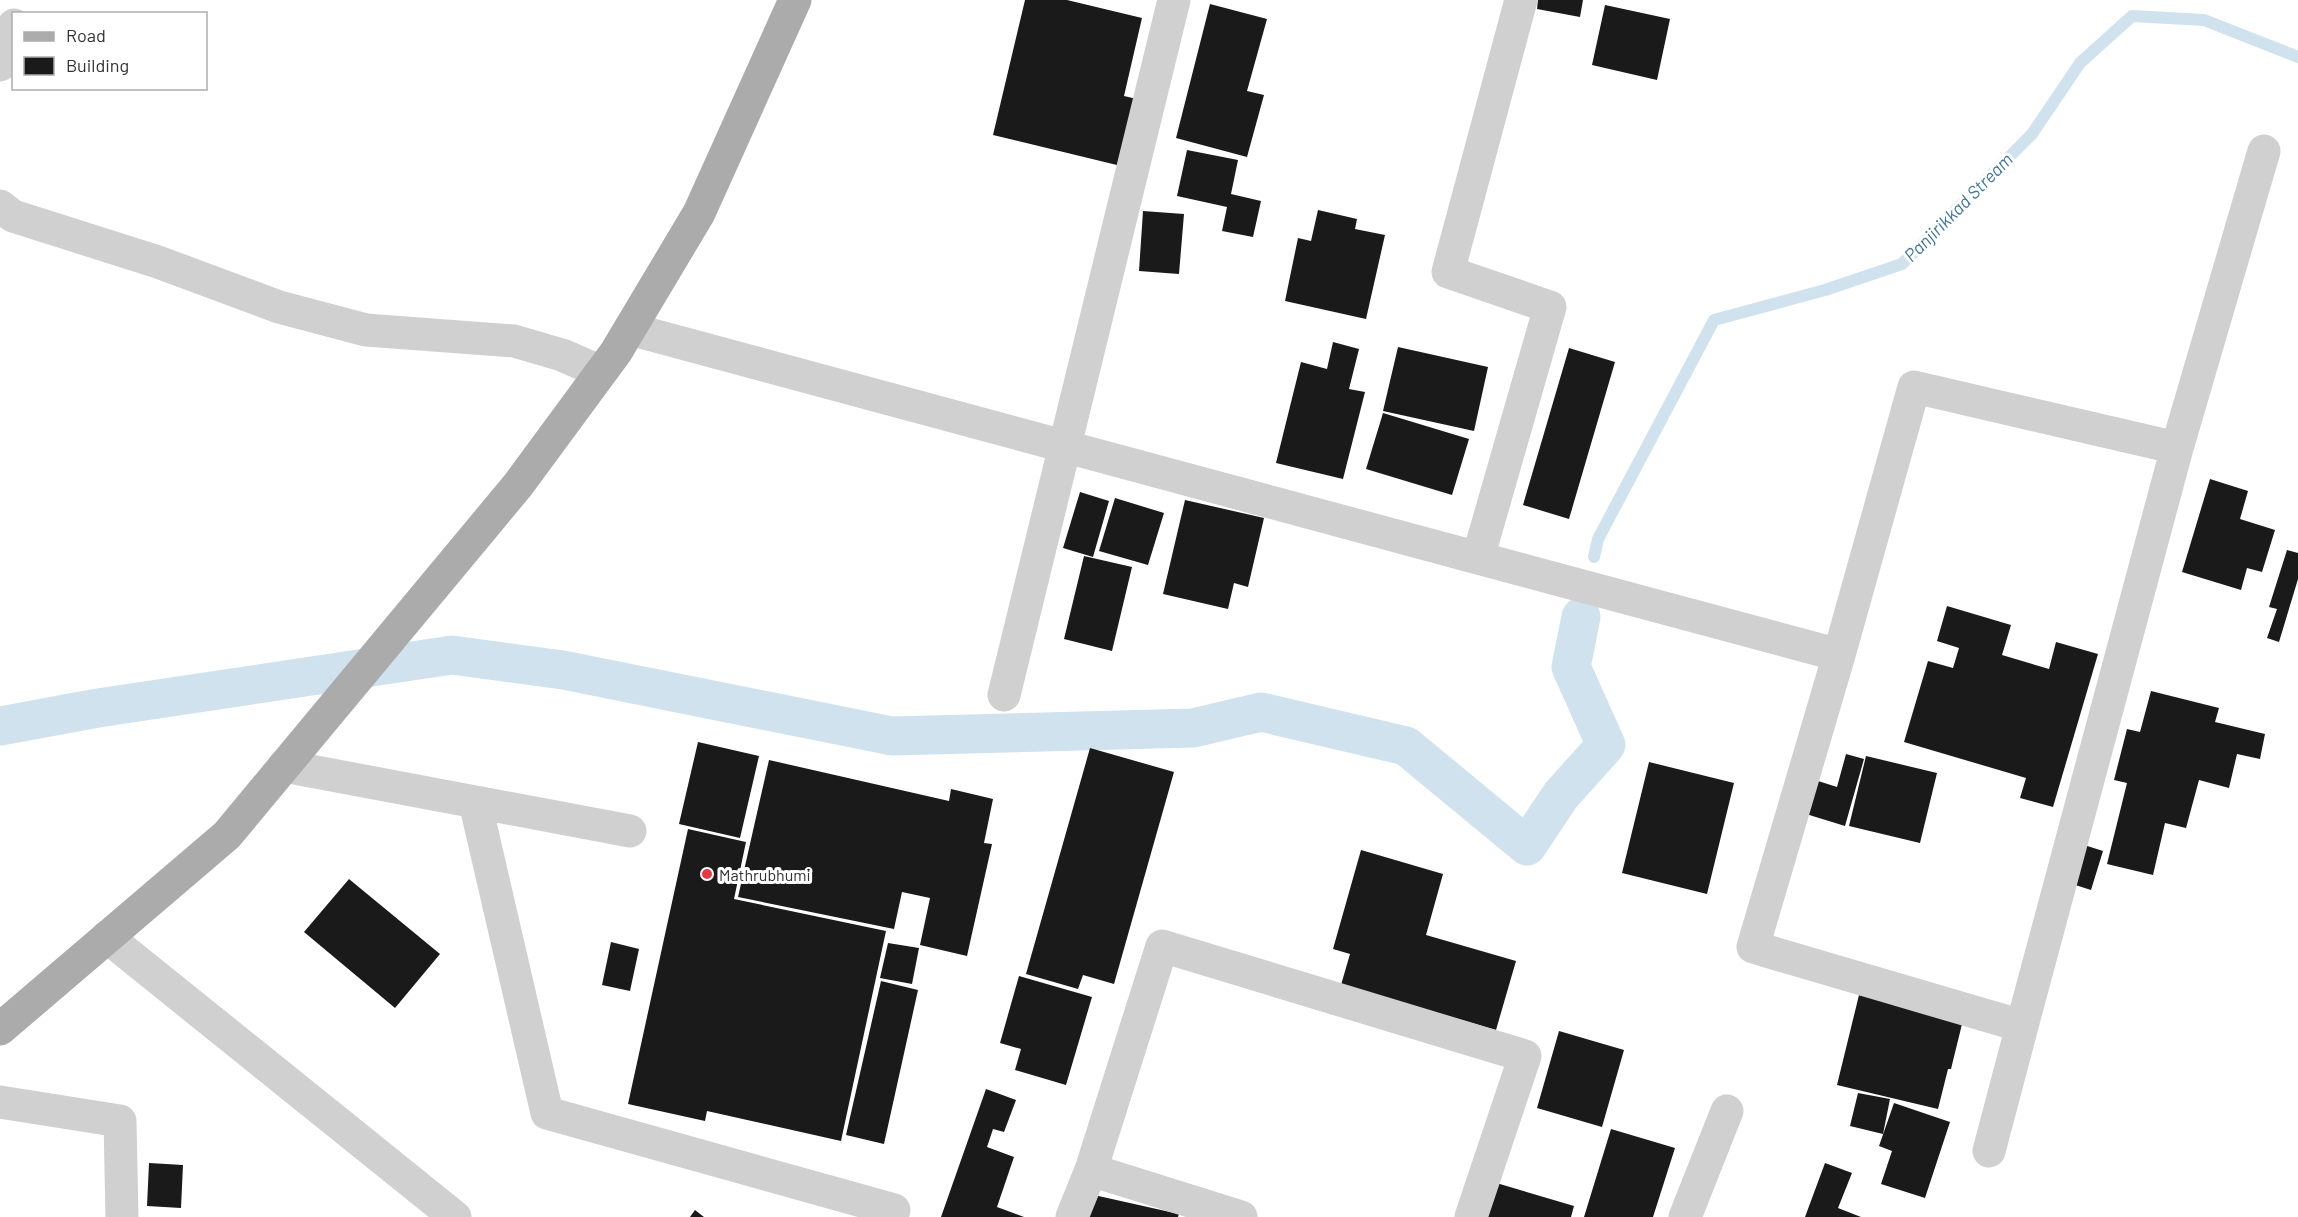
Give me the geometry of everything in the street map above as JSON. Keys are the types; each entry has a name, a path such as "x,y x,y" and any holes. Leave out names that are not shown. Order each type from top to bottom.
{"main road":[{"path":"0,1029 228,835 518,485 630,329 699,213 795,0"}],"street":[{"path":"1004,695 1174,0"},
{"path":"1478,558 1550,307 1448,272 1521,0"},
{"path":"0,65 12,31"},
{"path":"1989,1150 2177,447 2264,152"},
{"path":"0,206 14,216 158,262 279,308 366,330 514,341 562,355 601,372"},
{"path":"630,329 1839,655"},
{"path":"2022,1026 1754,947 1914,387 2177,447"},
{"path":"287,762 475,802 630,831"},
{"path":"475,802 547,1113 894,1210"},
{"path":"107,937 455,1217"},
{"path":"1072,1217 1091,1170 1162,946 1525,1056 1471,1217"},
{"path":"0,1102 120,1121 122,1217"},
{"path":"1685,1217 1727,1111"},
{"path":"1091,1170 1241,1217"}],"building":[{"path":"1025,0 1067,0 1142,18 1124,96 1137,99 1121,166 993,135"},
{"path":"1538,0 1583,0 1580,17 1537,9"},
{"path":"1210,4 1267,19 1247,91 1264,95 1247,157 1176,138"},
{"path":"1605,5 1670,19 1657,80 1592,65"},
{"path":"1187,150 1238,160 1231,194 1261,201 1253,237 1222,231 1227,207 1177,196"},
{"path":"1318,210 1357,219 1355,229 1385,235 1366,319 1285,301 1298,238 1311,241"},
{"path":"1143,211 1184,214 1179,274 1139,271"},
{"path":"1333,342 1359,349 1349,389 1365,392 1343,479 1276,463 1301,362 1327,369"},
{"path":"1398,347 1488,367 1474,431 1383,411"},
{"path":"1569,348 1615,362 1569,519 1523,505"},
{"path":"1383,413 1469,439 1452,495 1366,469"},
{"path":"2210,479 2248,491 2240,519 2275,530 2262,572 2247,568 2241,590 2182,572"},
{"path":"1080,492 1109,501 1093,557 1063,548"},
{"path":"1115,498 1164,513 1148,565 1099,551"},
{"path":"1185,500 1264,518 1248,587 1234,583 1228,609 1163,594"},
{"path":"2287,550 2298,553 2298,579 2279,642 2267,638 2277,609 2269,607"},
{"path":"1084,556 1132,567 1112,651 1064,639"},
{"path":"1947,606 2011,625 2002,655 2049,669 2056,642 2098,654 2053,807 2020,798 2026,778 1904,742 1928,661 1953,668 1959,648 1937,641"},
{"path":"2151,691 2219,708 2215,722 2265,734 2260,759 2237,754 2229,788 2199,780 2186,828 2165,823 2153,875 2107,864 2127,783 2114,780 2127,729 2140,732"},
{"path":"698,742 759,756 740,838 679,824"},
{"path":"1090,748 1174,772 1114,984 1083,975 1078,989 1026,974"},
{"path":"1846,754 1864,759 1845,826 1806,814 1815,780 1837,787"},
{"path":"1866,756 1937,773 1920,843 1849,826"},
{"path":"769,760 949,801 951,789 993,799 984,843 992,844 967,956 920,945 930,898 902,892 894,929 738,897"},
{"path":"1649,762 1734,783 1707,894 1622,873"},
{"path":"688,829 746,842 734,899 886,931 841,1141 707,1111 705,1121 628,1104"},
{"path":"2081,844 2103,851 2091,890 2069,883"},
{"path":"1361,850 1443,874 1426,935 1516,961 1496,1030 1341,985 1350,954 1333,949"},
{"path":"349,879 440,954 395,1008 304,932"},
{"path":"611,942 639,949 630,991 602,985"},
{"path":"888,943 919,948 912,984 880,978"},
{"path":"1019,976 1092,997 1066,1085 1015,1070 1021,1049 1000,1043"},
{"path":"881,981 918,990 884,1144 846,1135"},
{"path":"1859,995 1963,1020 1938,1109 1837,1085"},
{"path":"1559,1031 1624,1050 1602,1127 1537,1108"},
{"path":"986,1089 1016,1100 1004,1132 993,1129 987,1147 1014,1157 997,1207 1024,1217 941,1217"},
{"path":"1858,1093 1890,1099 1883,1134 1850,1126"},
{"path":"1894,1103 1950,1122 1925,1198 1881,1184 1892,1151 1879,1146"},
{"path":"1611,1129 1675,1148 1653,1217 1584,1217"},
{"path":"149,1163 183,1165 181,1208 147,1206"},
{"path":"1825,1163 1852,1173 1838,1208 1861,1217 1805,1217"},
{"path":"1483,1179 1574,1206 1571,1217 1472,1217"},
{"path":"1085,1193 1179,1214 1178,1217 1080,1217"},
{"path":"695,1210 704,1217 690,1217"}],"waterway":[{"name":"Panjirikkad Stream","path":"1594,557 1598,539 1714,320 1825,290 1902,264 2032,134 2080,63 2132,16 2204,20 2298,57"},
{"path":"0,726 98,708 452,655 563,670 892,736 1193,728 1261,712 1406,746 1527,846 1561,795 1606,745 1571,667 1581,617"}],"place":[{"name":"Mathrubhumi","path":"707,874"}]}
